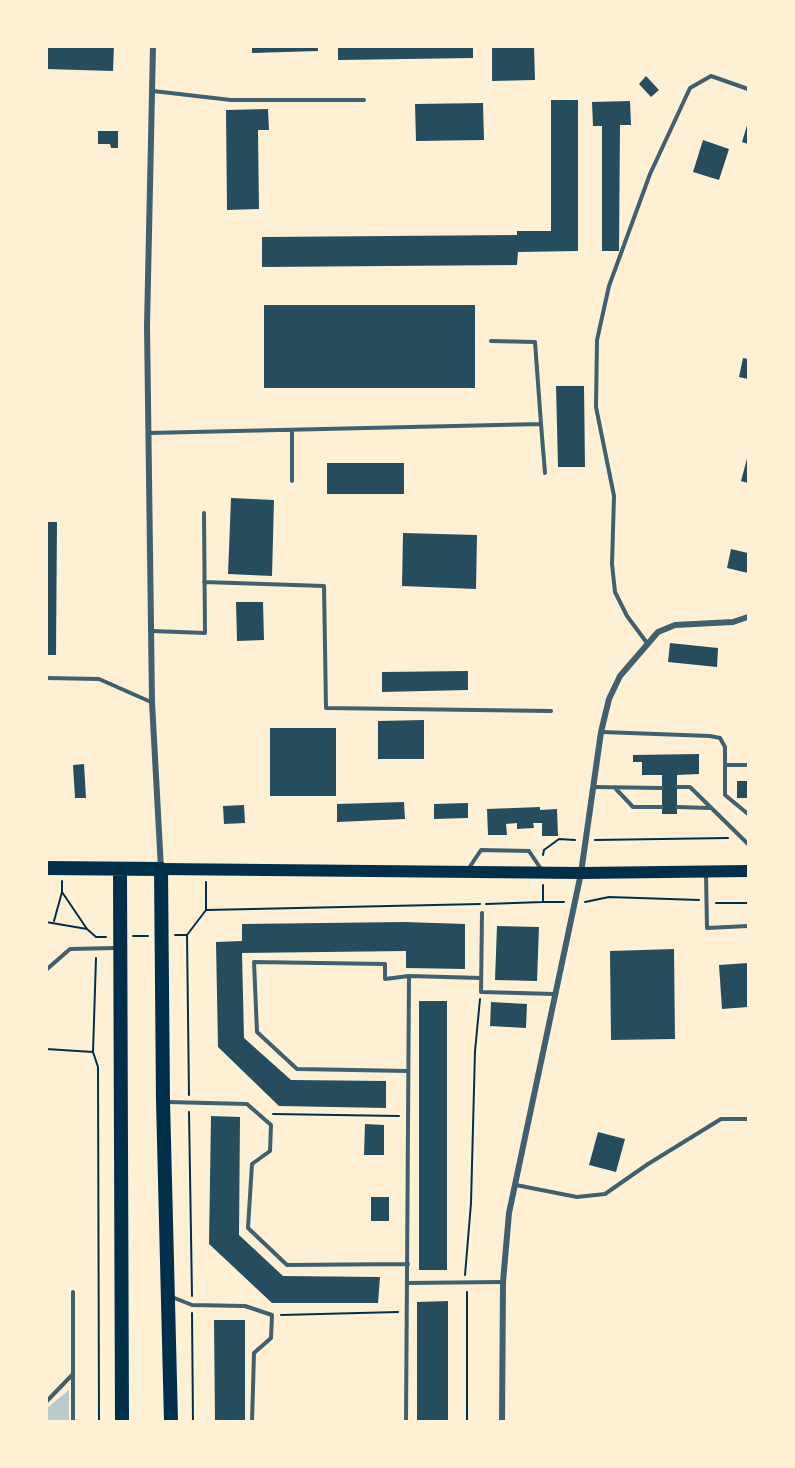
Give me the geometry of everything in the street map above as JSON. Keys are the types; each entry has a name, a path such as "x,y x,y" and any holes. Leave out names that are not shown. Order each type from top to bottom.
{"highway":[{"path":"46,868 161,869 163,1101 171,1422"},
{"path":"120,869 122,1422"}],"main road":[{"path":"161,869 543,873 748,871"}],"street":[{"path":"153,46 147,326 148,433 152,702 161,869"},
{"path":"502,1422 503,1282 509,1213 581,873 601,732 609,699 620,676 658,632 675,625 734,622 748,616"}],"lane":[{"path":"647,643 627,616 615,592 612,564 614,496 596,406 597,340 609,286 650,174 690,88 711,76 748,89"},
{"path":"153,91 231,100 364,100"},
{"path":"490,341 535,342 545,473"},
{"path":"148,433 541,424"},
{"path":"292,430 292,481"},
{"path":"151,631 204,633 204,513"},
{"path":"204,582 324,586 326,708 551,711"},
{"path":"46,678 99,679 152,702"},
{"path":"601,732 720,738 725,747 724,795 748,814"},
{"path":"725,765 748,765"},
{"path":"593,787 662,788"},
{"path":"677,787 690,787 748,844"},
{"path":"615,788 633,807 662,807"},
{"path":"677,807 711,808"},
{"path":"467,872 482,850 529,851 543,873"},
{"path":"706,871 707,928 748,926"},
{"path":"482,913 481,992 556,994"},
{"path":"46,970 70,949 120,948"},
{"path":"408,1071 297,1069 257,1032 254,962 385,964 385,979 409,976 481,978"},
{"path":"406,1422 409,976"},
{"path":"163,1101 247,1104 271,1125 270,1151 252,1164 248,1228 288,1265 408,1264"},
{"path":"515,1185 577,1197 605,1194 648,1164 721,1119 748,1119"},
{"path":"407,1283 503,1282"},
{"path":"73,1292 73,1422"},
{"path":"167,1294 192,1305 245,1306 272,1315 271,1338 254,1353 252,1422"},
{"path":"46,1402 74,1373"}],"path":[{"path":"543,902 544,850 559,839 742,838"},
{"path":"193,1422 187,935 206,910 206,869"},
{"path":"53,922 62,892"},
{"path":"206,910 596,902 609,897 707,900 721,905 748,903"},
{"path":"46,922 87,929"},
{"path":"96,937 93,1052 98,1067 99,1422"},
{"path":"467,1422 469,1306 466,1282 471,1203 475,1051 481,992"},
{"path":"46,1049 93,1052"},
{"path":"260,1114 408,1116"},
{"path":"272,1315 407,1312"}],"shaded area":[{"path":"69,1390 69,1421 47,1421 47,1408"}],"building":[{"path":"46,46 114,46 113,71 46,69"},
{"path":"252,46 318,46 318,51 252,53"},
{"path":"338,46 473,46 473,58 338,60"},
{"path":"492,46 534,46 535,80 492,81"},
{"path":"646,76 659,90 651,97 639,84"},
{"path":"551,100 578,100 578,251 518,252 517,265 262,267 262,237 517,235 517,231 551,231"},
{"path":"630,101 631,125 620,125 619,251 602,251 602,126 593,126 592,102"},
{"path":"483,103 484,140 416,141 415,104"},
{"path":"268,109 269,130 258,130 259,209 227,210 226,110"},
{"path":"748,122 748,144 742,142"},
{"path":"98,131 118,131 118,148 111,148 110,144 98,144"},
{"path":"703,140 729,149 719,180 693,172"},
{"path":"264,305 475,305 475,388 264,388"},
{"path":"743,358 748,359 748,379 739,377"},
{"path":"556,386 584,386 585,467 558,467"},
{"path":"748,455 748,483 741,481"},
{"path":"327,463 404,463 404,494 327,494"},
{"path":"231,498 274,500 272,576 228,574"},
{"path":"46,522 57,522 56,655 46,655"},
{"path":"403,533 477,535 476,589 402,586"},
{"path":"731,549 748,553 748,573 727,568"},
{"path":"236,602 263,602 264,640 237,641"},
{"path":"670,643 718,648 717,667 668,662"},
{"path":"468,671 468,690 382,692 382,672"},
{"path":"424,720 424,759 378,759 378,721"},
{"path":"270,728 336,728 336,796 270,796"},
{"path":"699,754 699,774 677,775 677,814 662,814 662,775 642,775 642,762 633,762 633,755"},
{"path":"84,764 86,798 75,798 73,765"},
{"path":"737,781 748,781 748,798 737,798"},
{"path":"404,802 405,819 337,822 337,804"},
{"path":"468,803 468,818 434,819 434,804"},
{"path":"244,805 245,823 224,824 223,806"},
{"path":"540,807 540,810 557,809 558,836 542,836 542,823 533,823 534,828 517,829 517,823 506,824 507,835 488,835 487,809"},
{"path":"404,922 465,924 465,969 406,968 406,951 242,953 244,1038 291,1080 386,1081 386,1108 279,1106 218,1047 216,942 242,941 242,924"},
{"path":"497,926 539,927 537,981 495,980"},
{"path":"674,949 675,1039 611,1040 610,951"},
{"path":"748,963 748,1007 722,1009 719,965"},
{"path":"419,1001 447,1001 447,1270 419,1270"},
{"path":"491,1002 527,1004 526,1028 490,1026"},
{"path":"211,1116 240,1117 239,1235 283,1276 380,1277 378,1303 272,1303 209,1244"},
{"path":"365,1124 384,1125 384,1155 364,1155"},
{"path":"598,1132 625,1139 616,1172 589,1165"},
{"path":"371,1197 389,1197 389,1221 371,1221"},
{"path":"448,1301 448,1422 417,1422 417,1302"},
{"path":"214,1320 245,1320 245,1422 215,1422"}]}
